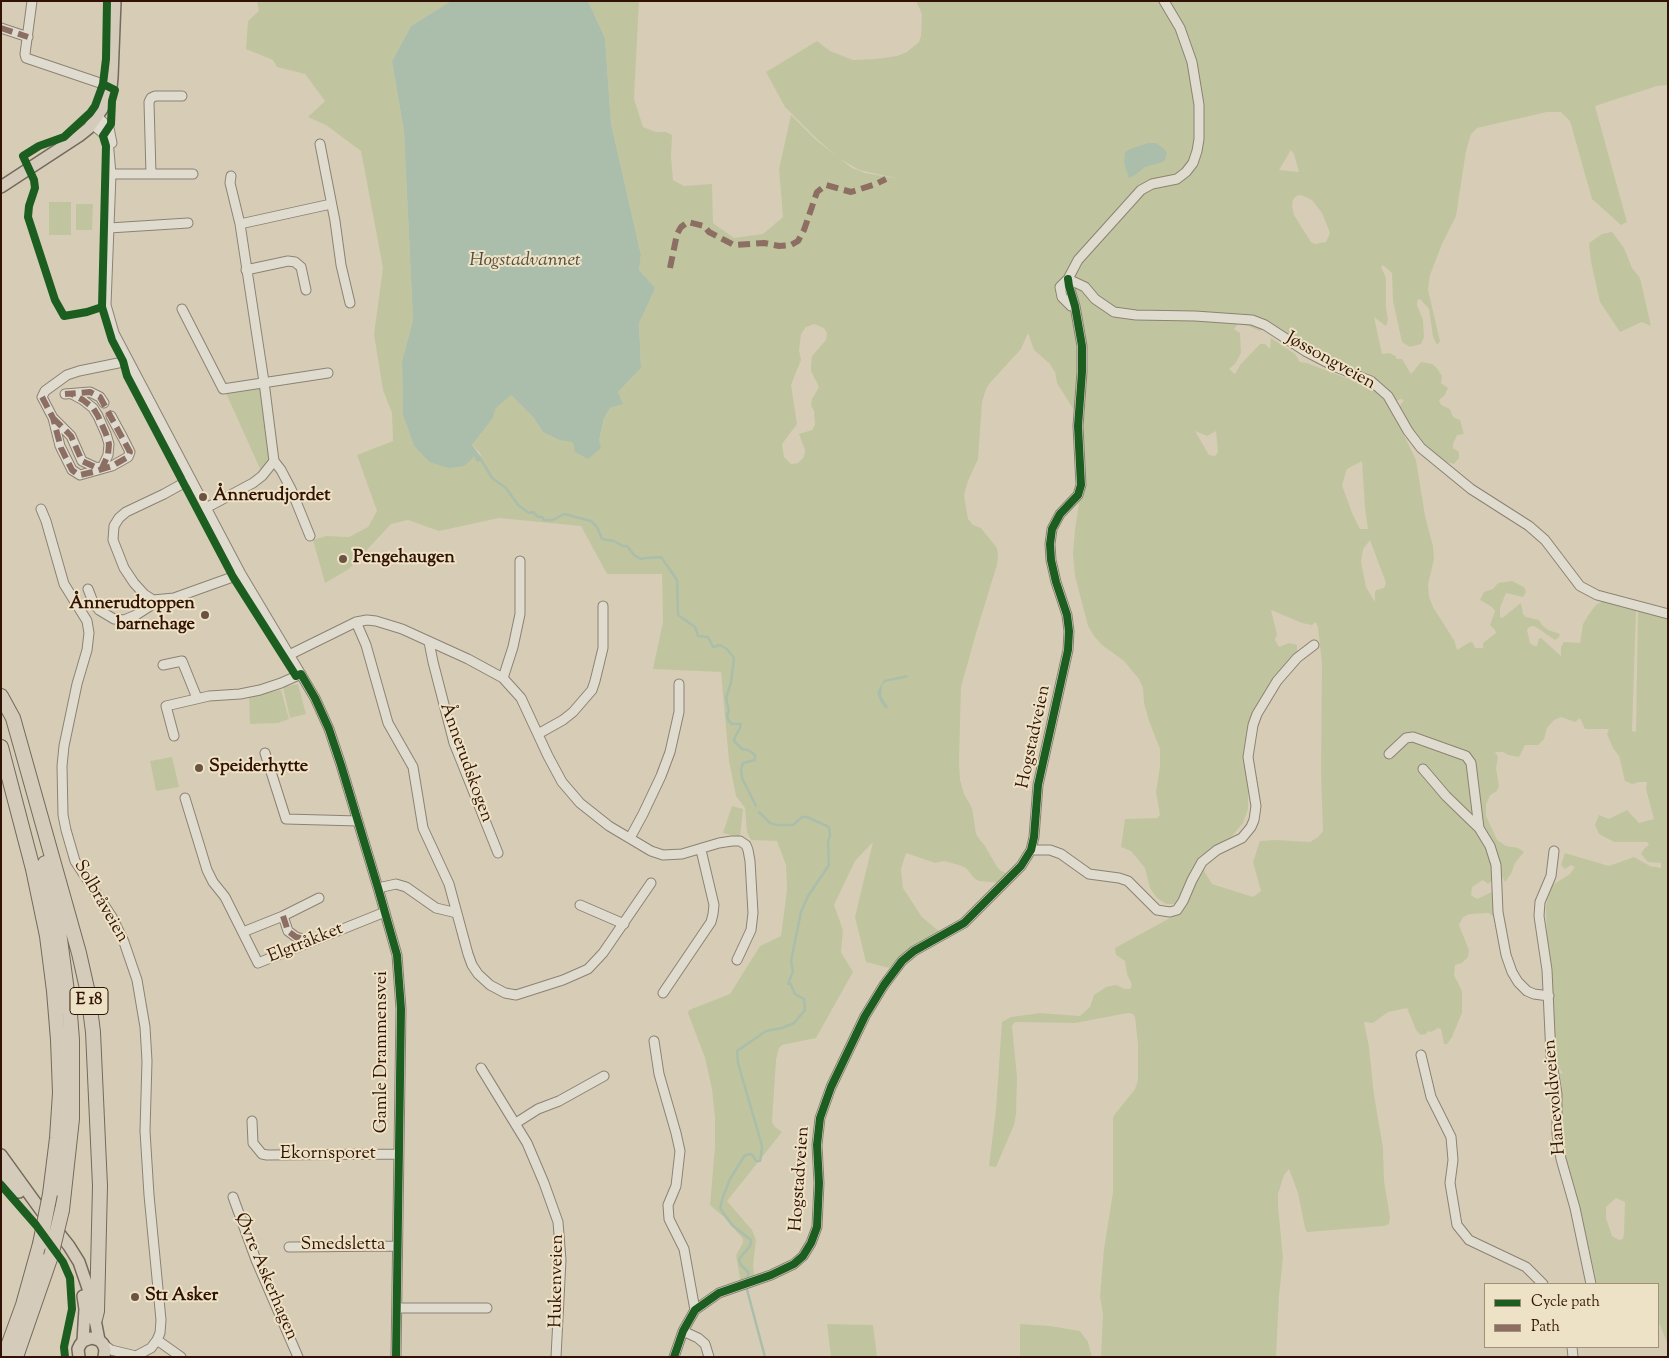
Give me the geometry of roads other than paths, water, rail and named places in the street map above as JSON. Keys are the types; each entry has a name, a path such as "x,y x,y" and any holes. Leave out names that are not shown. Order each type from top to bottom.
{"highway":[{"name":"E 18","path":"1,697 46,867 58,924 70,1014 73,1067 72,1119 62,1210 51,1256 16,1357"},
{"name":"E 18","path":"1,697 13,718 77,944 88,993 93,1032 100,1186 98,1311 95,1319"},
{"name":"E 18","path":"1,747 17,802 42,908 51,960 58,1040 60,1092 57,1138 50,1194 40,1244 23,1305 4,1357"}],"main road":[{"path":"1,187 79,136 102,109 111,88 114,59 115,1"},
{"path":"1,1155 69,1246 78,1262 84,1275 101,1342 105,1350 104,1357"},
{"path":"1,1170 66,1253 72,1264 84,1297 85,1327 83,1341 78,1349 79,1357"},
{"path":"83,1341 91,1338 101,1342"}],"street":[{"path":"32,1 26,58 103,84"},
{"path":"1068,278 1078,260 1092,243 1141,190 1152,184 1176,178 1186,172 1193,163 1199,139 1199,105 1192,62 1180,28 1164,1"},
{"path":"1,28 28,37"},
{"path":"151,174 149,102 155,96 182,96"},
{"name":"Gamle Drammensvei","path":"94,120 108,140 110,160 106,305 114,333 241,574 315,698 329,729 386,912 397,954 400,988 396,1357"},
{"path":"320,144 335,221 341,265 350,303"},
{"path":"111,174 193,174"},
{"path":"231,176 230,183 240,224 274,461 291,488 310,536"},
{"path":"240,224 331,204"},
{"path":"109,228 188,223"},
{"path":"246,270 288,261 295,262 301,267 306,290"},
{"name":"Hogstadveien","path":"674,1357 683,1331 695,1310 719,1293 771,1275 794,1264 803,1256 811,1243 817,1227 819,1183 817,1145 820,1118 831,1087 865,1016 884,985 902,961 914,951 964,923 1021,866 1031,850 1034,837 1038,785 1066,666 1068,650 1068,623 1051,560 1050,544 1052,529 1060,514 1078,495 1081,485 1078,426 1082,346 1068,278"},
{"name":"Jøssongveien","path":"1068,278 1085,287 1095,299 1114,312 1136,315 1182,315 1252,320 1265,325 1305,351 1336,367 1370,381 1388,396 1408,431 1421,448 1471,489 1529,526 1545,540 1580,586 1597,595 1668,614"},
{"path":"182,309 223,389 328,373"},
{"path":"102,468 108,455 109,444 98,416 93,408 83,400 69,394 96,393 105,404 130,452 128,457 112,466 80,475 72,470 60,447 53,418 42,397 45,391 67,375 128,361"},
{"path":"53,418 71,436 82,460 95,467 102,468"},
{"path":"206,508 253,483 262,476 274,461"},
{"path":"191,479 126,512 119,518 114,526 113,540 124,568 144,594 154,600 174,598 241,574"},
{"name":"Solbråveien","path":"41,509 64,584 87,621 89,633 63,755 61,780 66,830 75,860 112,917 124,942 137,980 146,1027 145,1131 161,1320 160,1333 157,1340"},
{"path":"503,678 513,647 520,614 520,561"},
{"path":"88,589 93,602 99,610 114,620 124,620 136,615 150,606 154,600"},
{"path":"538,734 573,712 592,690 602,648 603,606"},
{"path":"289,655 356,622 367,620 385,623 468,659 503,678 521,698 555,770 571,794 594,815 651,851 663,855 682,854 732,841 740,841 746,845 753,913 751,930 737,960"},
{"path":"356,622 366,646 388,723 413,767 423,828 449,884 472,965 490,985 511,994 522,994 588,969 604,953 651,884"},
{"name":"Ånnerudskogen","path":"429,642 454,743 498,853"},
{"path":"1031,850 1050,850 1061,854 1089,874 1128,881 1157,910 1170,912 1177,910 1183,901 1194,874 1202,862 1217,850 1242,838 1254,820 1256,806 1248,757 1253,725 1257,714 1277,681 1297,658 1314,645"},
{"path":"163,665 182,661 197,698"},
{"path":"174,736 166,706 197,698 260,690 301,674"},
{"path":"630,838 644,814 670,752 679,712 679,684"},
{"path":"1389,754 1406,738 1413,737 1466,756 1471,763 1479,828"},
{"path":"265,753 286,819 358,821"},
{"path":"1423,769 1446,796 1479,828 1490,846 1496,865 1498,912 1506,955 1512,972 1527,991 1549,996"},
{"name":"Elgtråkket","path":"185,798 207,870 213,882 225,897 258,963 386,912"},
{"path":"663,993 711,922 714,905 700,850"},
{"name":"Hanevoldveien","path":"1554,852 1551,876 1540,902 1539,916 1547,970 1551,1056 1558,1094 1557,1134 1561,1159 1575,1208 1591,1283"},
{"path":"378,888 396,884 406,887 436,908 457,913"},
{"name":"Elgtråkket","path":"243,932 283,916 319,898"},
{"path":"580,905 624,924"},
{"path":"283,916 288,931 300,938 305,944"},
{"path":"654,1041 659,1074 680,1151 676,1186 668,1210 672,1227 684,1248 695,1310"},
{"path":"1420,1055 1431,1097 1451,1137 1453,1160 1450,1183 1457,1225 1469,1240 1526,1267 1542,1283"},
{"name":"Hukenveien","path":"481,1068 527,1143 558,1222 561,1260 556,1357"},
{"path":"516,1123 604,1076"},
{"name":"Ekornsporet","path":"252,1121 253,1142 262,1154 399,1154"},
{"name":"Øvre Askerhagen","path":"232,1197 256,1260 298,1357"},
{"name":"Smedsletta","path":"289,1247 397,1246"},
{"path":"397,1308 487,1308"},
{"path":"683,1331 698,1338 705,1344 709,1357"},
{"path":"101,1342 111,1350 135,1356 151,1348 157,1340 181,1357"}],"water":[{"name":"Hogstadvannet","path":"451,1 588,1 605,38 611,124 641,255 639,270 655,288 639,323 641,368 618,392 623,404 610,408 604,418 599,441 601,448 588,459 575,452 573,442 559,440 543,432 533,417 511,395 495,409 493,418 472,445 481,457 479,462 476,461 474,456 464,466 449,468 429,462 414,446 403,415 402,361 413,320 404,132 392,61 411,26"},
{"path":"1148,143 1156,143 1164,149 1167,153 1166,158 1163,162 1145,167 1129,178 1124,163 1125,152"},
{"path":"907,675 908,677 885,682 882,685 881,696 888,707 886,709 877,693 884,680"}],"waterway":[{"path":"480,458 492,478 506,488 518,505 529,513 533,512 544,520 553,520 564,514 591,521 597,527 602,539 627,546 634,555 641,559 661,557 677,580 678,615 695,627 698,636 708,637 713,647 720,645 727,649 734,658 731,683 726,698 729,712 727,714 728,720 732,724 741,724 734,741 742,749 748,750 755,755 755,760 743,763 741,769 742,778 756,806"},
{"path":"746,1280 749,1273 741,1265 739,1259 750,1246 751,1240 732,1225 720,1208 730,1179 745,1155 752,1154 756,1161 760,1161 761,1156 762,1146 738,1063 737,1051 766,1031 782,1028 794,1023 805,1010 804,999 795,994 790,983 788,984 793,971 791,961 801,912 808,896 829,865 828,842 830,835 829,827 807,817 802,817 793,825 777,825 770,823 759,812"},
{"path":"746,1286 765,1357"}],"place":[{"name":"Ånnerudjordet","path":"203,497"},
{"name":"Pengehaugen","path":"343,559"},
{"name":"Ånnerudtoppen barnehage","path":"205,615"},
{"name":"Speiderhytte","path":"199,768"},
{"name":"St1 Asker","path":"135,1297"}]}
